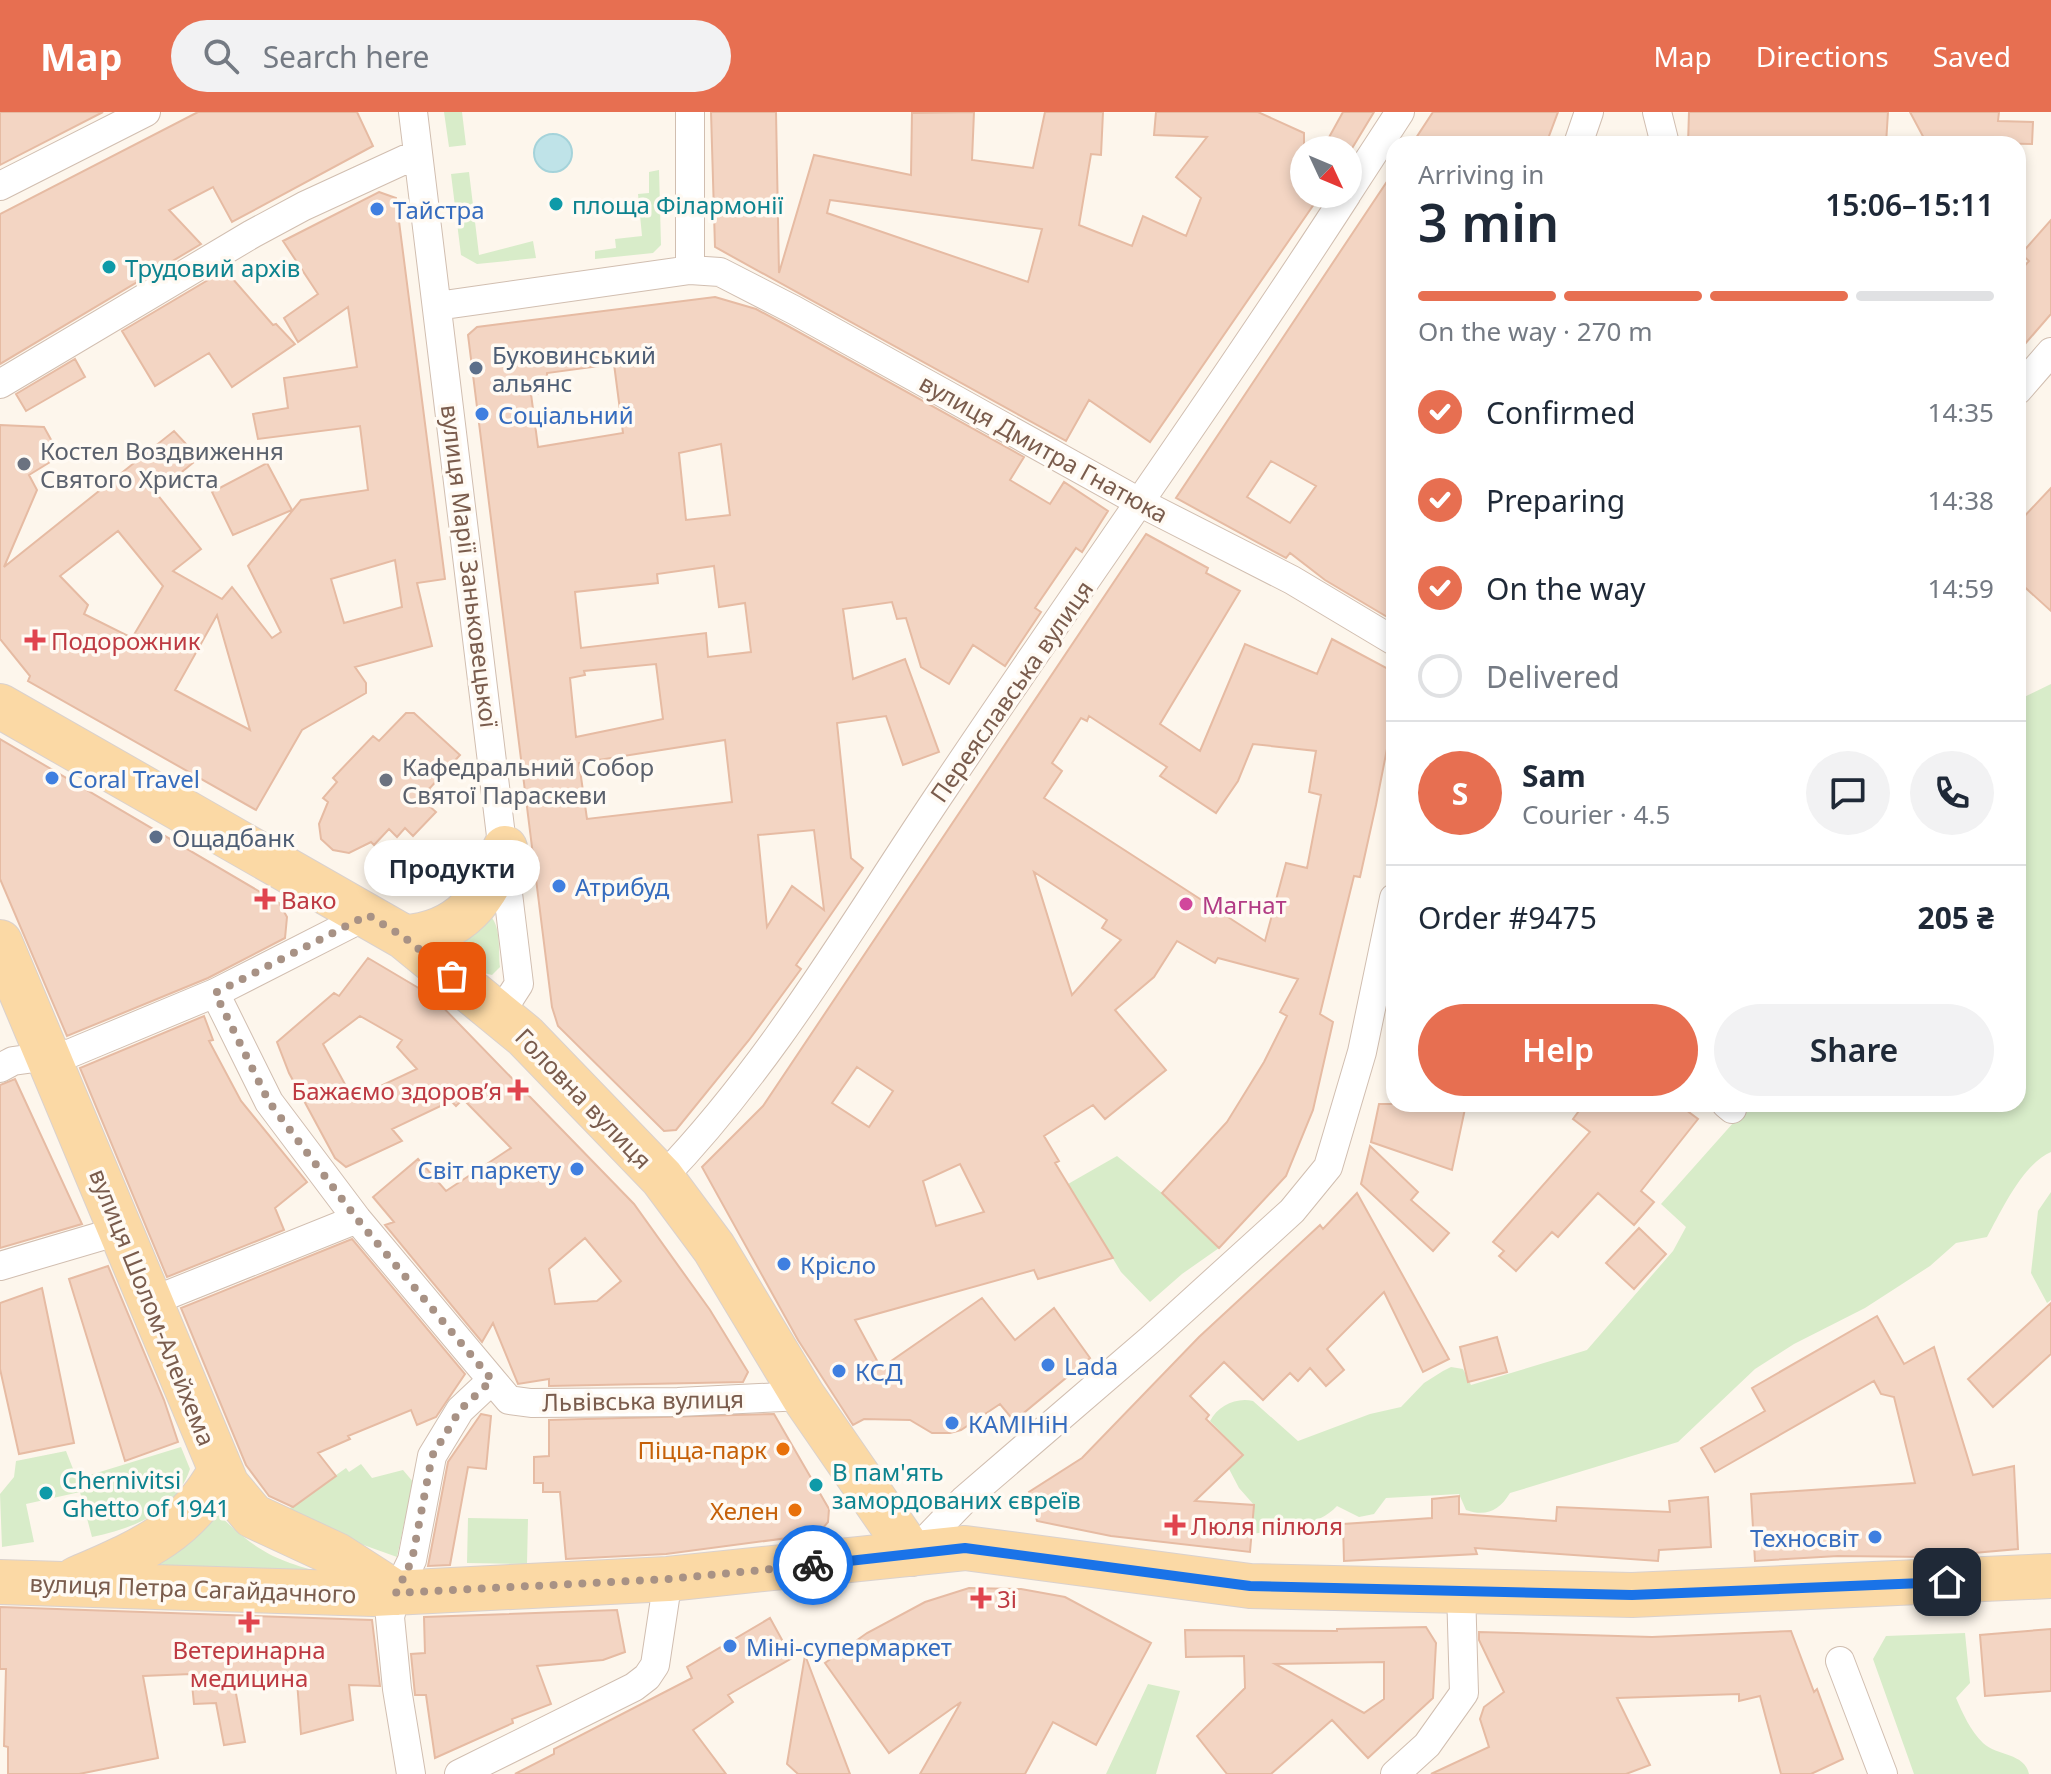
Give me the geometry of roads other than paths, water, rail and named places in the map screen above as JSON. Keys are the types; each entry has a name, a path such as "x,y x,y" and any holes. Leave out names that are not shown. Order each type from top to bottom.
{"main road":[{"name":"Головна вулиця","path":"0,706 386,926 525,1036 662,1178 714,1248 803,1396 912,1554"},
{"path":"386,926 442,928 469,909 493,881 505,848"},
{"name":"вулиця Шолом-Алейхема","path":"0,942 220,1471 238,1500 253,1516 337,1555 396,1593"},
{"path":"65,1584 147,1548 168,1534 200,1502 220,1471"},
{"name":"вулиця Петра Сагайдачного","path":"0,1582 396,1593 668,1579 965,1548 1250,1586 1632,1595 2051,1576"}],"street":[{"path":"0,186 114,120 146,112"},
{"name":"вулиця Марії Заньковецької","path":"413,112 505,848 519,984 499,1015"},
{"path":"437,306 690,270 690,112"},
{"name":"Переяславська вулиця","path":"1362,170 1400,112"},
{"path":"1581,136 1589,112"},
{"path":"1657,112 1663,136"},
{"path":"0,384 252,234 304,206 417,154"},
{"name":"Переяславська вулиця","path":"662,1178 710,1128 760,1065 1337,208"},
{"name":"вулиця Дмитра Гнатюка","path":"690,270 720,272 732,278 1141,503 1292,580 1386,636"},
{"path":"2026,381 2051,352"},
{"path":"0,1068 13,1061 71,1053 386,926"},
{"path":"912,1554 965,1499 1151,1339 1292,1211 1328,1167 1362,1052 1386,936"},
{"name":"Львівська вулиця","path":"215,993 269,1102 357,1219 509,1400 531,1403 664,1402 803,1396"},
{"path":"150,1302 357,1219"},
{"path":"0,1266 122,1230"},
{"path":"411,1774 397,1689 390,1617 396,1593 412,1560 432,1456 460,1410 492,1380"},
{"path":"459,1774 634,1687 647,1677 655,1665 668,1579"},
{"path":"1395,1774 1427,1745 1464,1693 1461,1590"},
{"path":"1840,1661 1883,1774"}],"water":[{"path":"553,134 566,140 572,153 566,166 553,172 540,166 534,153 540,140"}],"place":[{"name":"площа Філармонії","path":"556,204"},
{"name":"Тайстра","path":"377,209"},
{"name":"Трудовий архів","path":"109,267"},
{"name":"Буковинський альянс","path":"476,368"},
{"name":"Соціальний","path":"482,414"},
{"name":"Костел Воздвиження Святого Христа","path":"24,464"},
{"name":"Подорожник","path":"35,640"},
{"name":"Coral Travel","path":"52,778"},
{"name":"Кафедральний Собор Святої Параскеви","path":"386,780"},
{"name":"Ощадбанк","path":"156,837"},
{"name":"Атрибуд","path":"559,886"},
{"name":"Вако","path":"265,899"},
{"name":"Магнат","path":"1186,904"},
{"name":"Продукти","path":"452,976"},
{"name":"Бажаємо здоровʼя","path":"518,1090"},
{"name":"Світ паркету","path":"577,1169"},
{"name":"Крісло","path":"784,1264"},
{"name":"Lada","path":"1048,1365"},
{"name":"КСД","path":"839,1371"},
{"name":"КАМІНіН","path":"952,1423"},
{"name":"Піцца-парк","path":"783,1449"},
{"name":"В пам'ять замордованих євреїв","path":"816,1485"},
{"name":"Chernivitsi Ghetto of 1941","path":"46,1493"},
{"name":"Хелен","path":"795,1510"},
{"name":"Люля пілюля","path":"1175,1525"},
{"name":"Техносвіт","path":"1875,1537"},
{"name":"3і","path":"981,1598"},
{"name":"Ветеринарна медицина","path":"249,1622"},
{"name":"Міні-супермаркет","path":"730,1646"}]}
